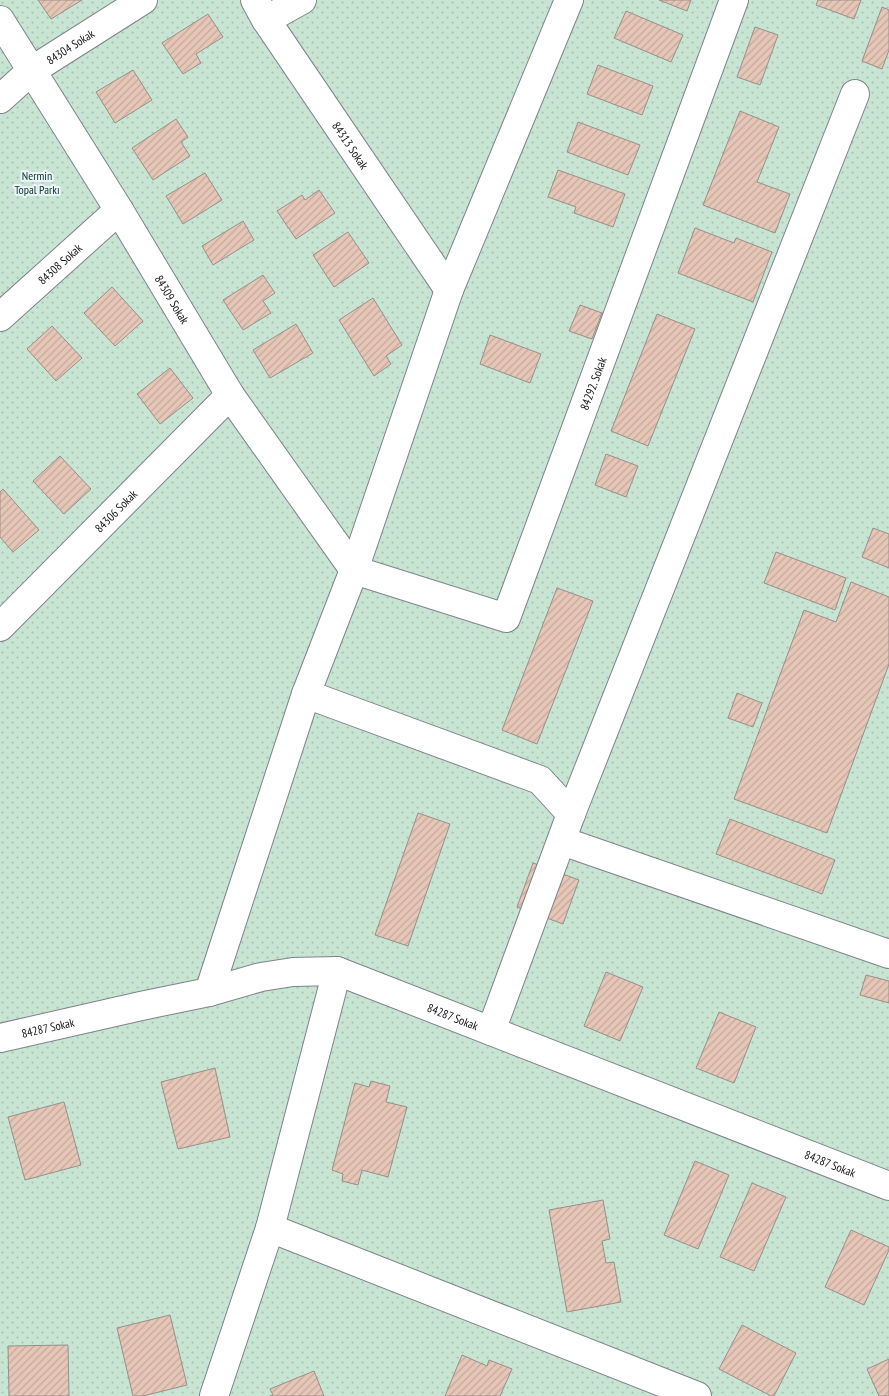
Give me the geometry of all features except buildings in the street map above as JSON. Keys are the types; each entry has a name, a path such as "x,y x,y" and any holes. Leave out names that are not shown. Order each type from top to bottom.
{"street":[{"name":"84304 Sokak","path":"0,99 31,71 143,0"},
{"path":"260,10 302,0"},
{"path":"209,992 306,694 354,570 449,290 569,0"},
{"name":"84292. Sokak","path":"354,570 506,618 734,0"},
{"name":"84313 Sokak","path":"260,10 449,290"},
{"name":"84309 Sokak","path":"0,20 119,210 230,395 354,570"},
{"path":"491,1030 572,814 855,94"},
{"name":"84308 Sokak","path":"0,317 119,210"},
{"name":"84306 Sokak","path":"0,627 230,395"},
{"path":"306,694 540,780 572,814"},
{"path":"562,841 889,954"},
{"path":"214,1396 270,1228 338,971"},
{"name":"84287 Sokak","path":"0,1038 209,992 261,978 293,972 338,971 889,1186"},
{"path":"270,1228 647,1387 697,1396"}],"green space":[{"name":"Nermin Topal Parkı","path":"0,0 889,0 889,1396 0,1396"}]}
